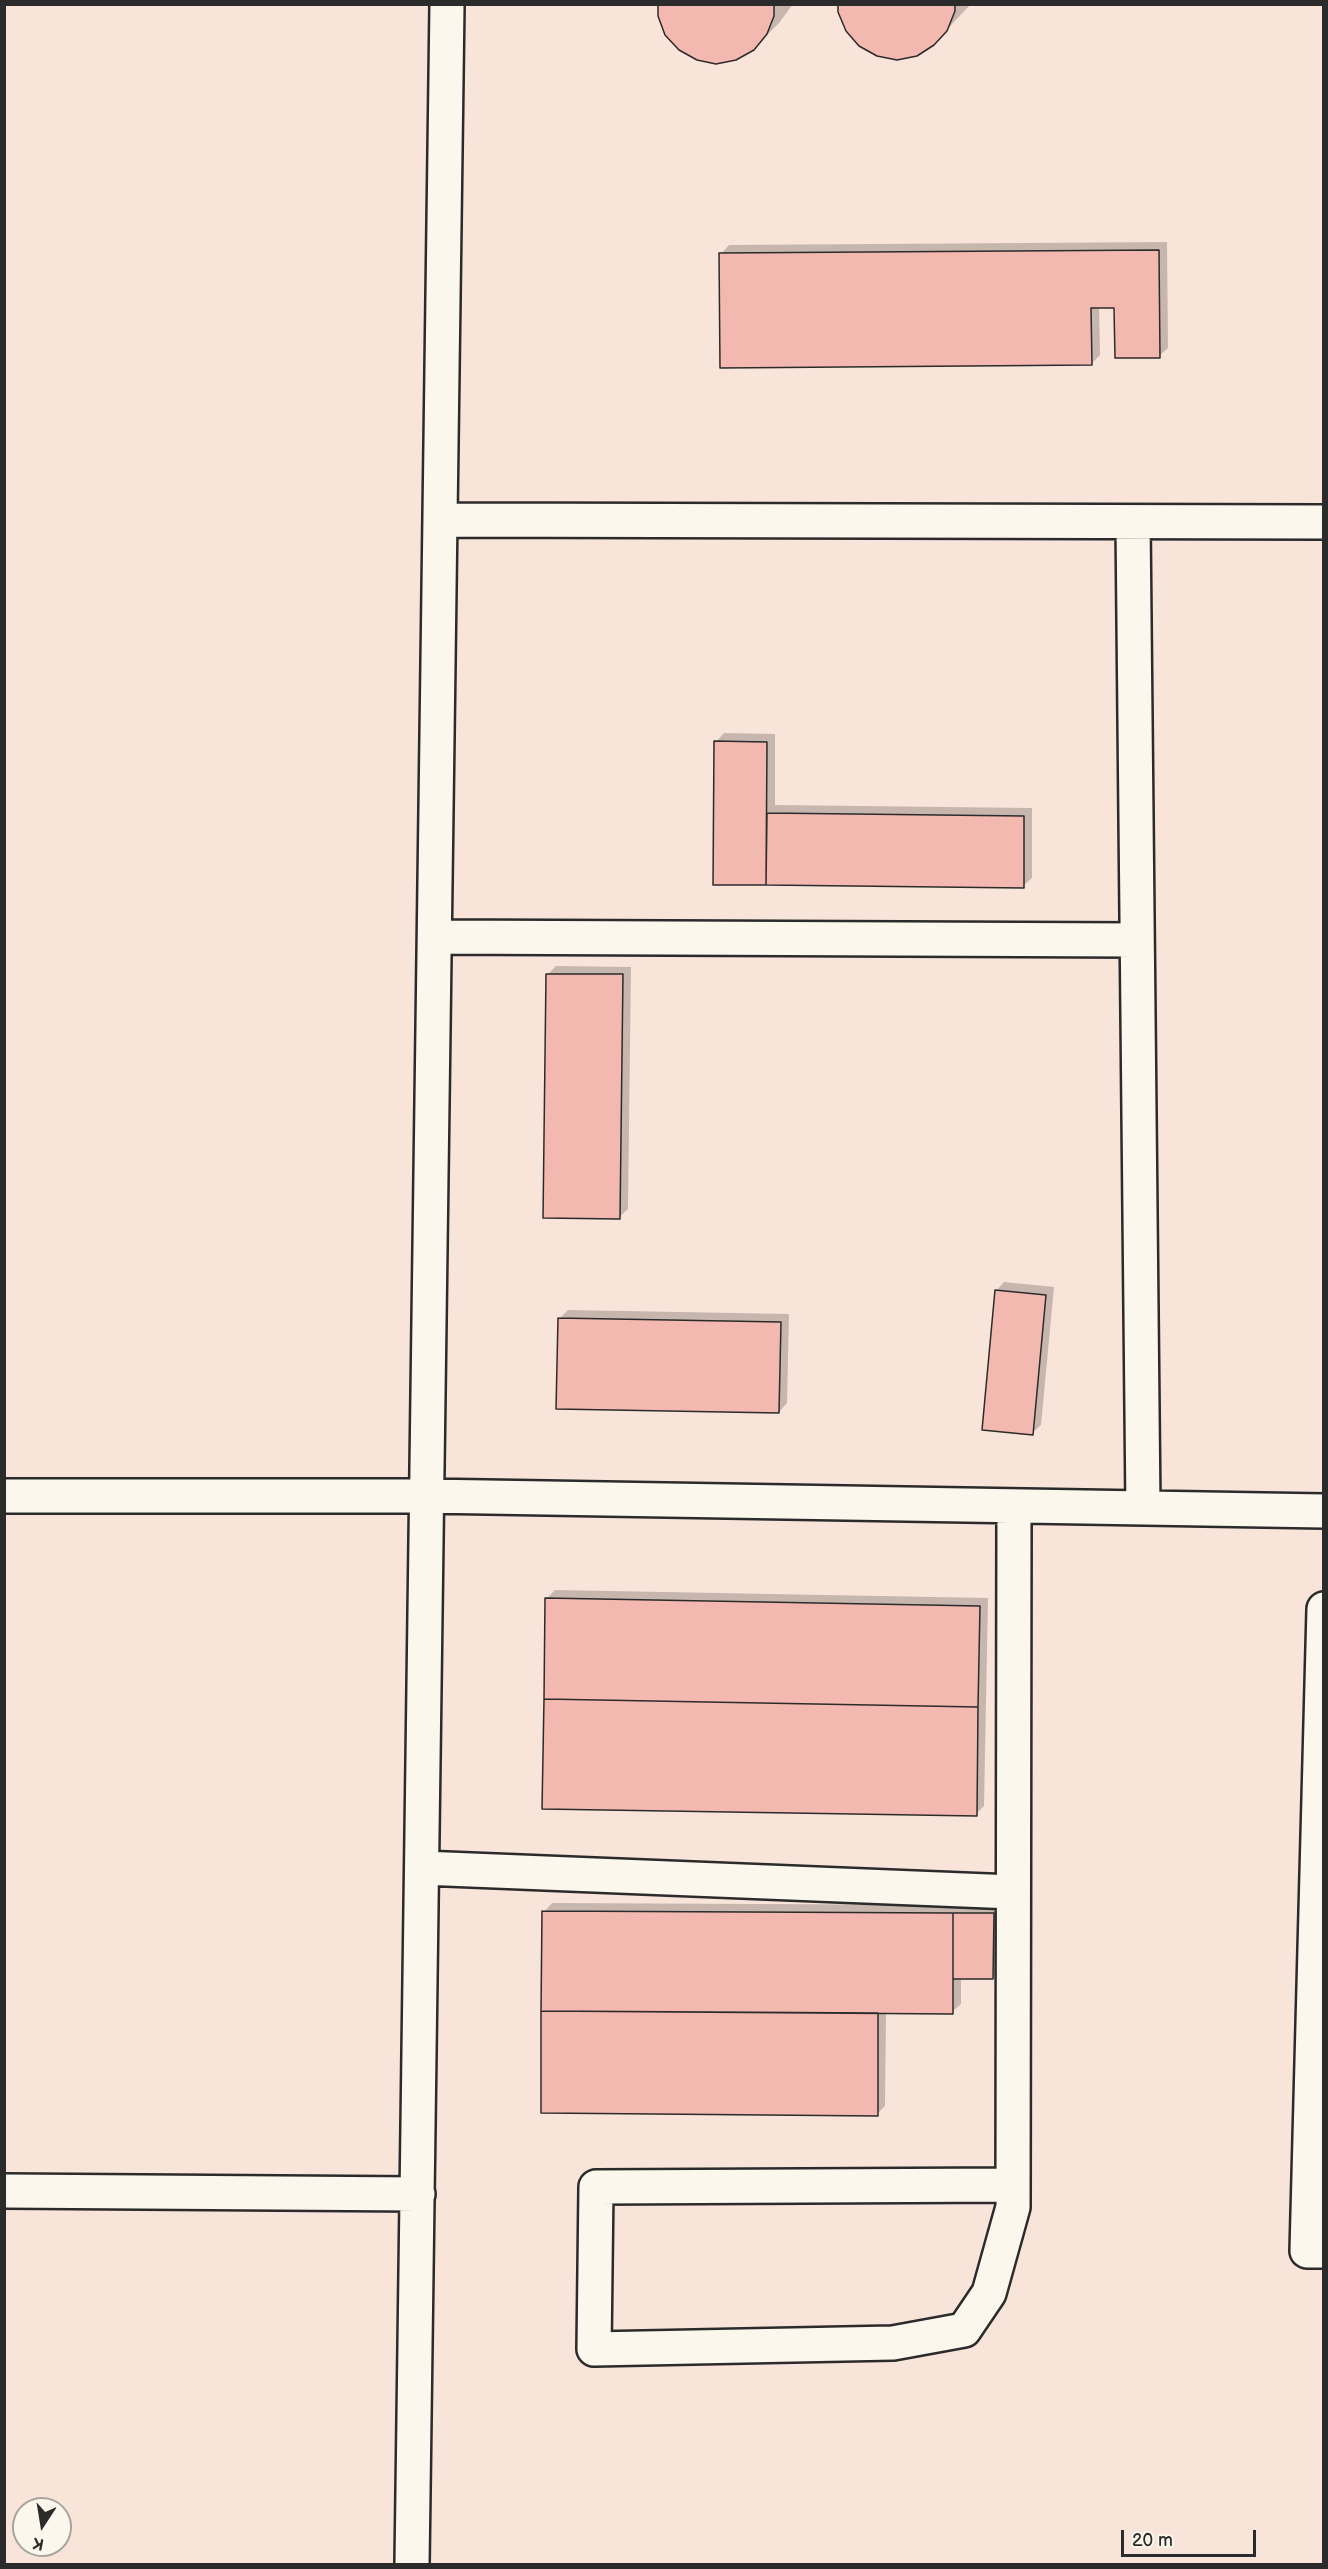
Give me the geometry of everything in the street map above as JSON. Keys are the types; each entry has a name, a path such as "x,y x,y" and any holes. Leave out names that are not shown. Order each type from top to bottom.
{"street":[{"path":"412,2565 447,4"},
{"path":"440,520 1323,522"},
{"path":"1133,522 1143,1508"},
{"path":"435,937 1137,940"},
{"path":"4,1496 427,1496 1323,1511"},
{"path":"1012,2184 596,2187 594,2349 893,2343 964,2330 989,2293 1013,2207 1014,1506"},
{"path":"1323,1609 1307,2251 1323,2251"},
{"path":"422,1868 1013,1892"},
{"path":"4,2191 418,2194"}],"shaded area":[{"path":"5,5 1323,5 1323,2564 5,2564"}],"building":[{"path":"658,4 774,4 774,16 767,34 754,50 736,60 716,64 697,60 679,50 665,35 658,16"},
{"path":"838,4 955,4 955,11 947,31 934,45 917,56 897,60 877,56 859,46 846,31 838,12"},
{"path":"1159,250 1160,358 1115,358 1114,308 1091,308 1092,365 720,368 719,253"},
{"path":"714,741 767,742 766,885 713,885"},
{"path":"767,813 1024,816 1024,888 766,885"},
{"path":"546,974 623,974 620,1219 543,1218"},
{"path":"995,1290 1046,1295 1033,1435 982,1430"},
{"path":"558,1318 781,1322 779,1413 556,1409"},
{"path":"545,1598 980,1606 978,1707 544,1699"},
{"path":"544,1699 978,1707 977,1816 542,1809"},
{"path":"542,1911 953,1913 953,2014 541,2011"},
{"path":"953,1913 994,1913 993,1979 953,1979"},
{"path":"541,2011 878,2013 878,2116 541,2113"}]}
